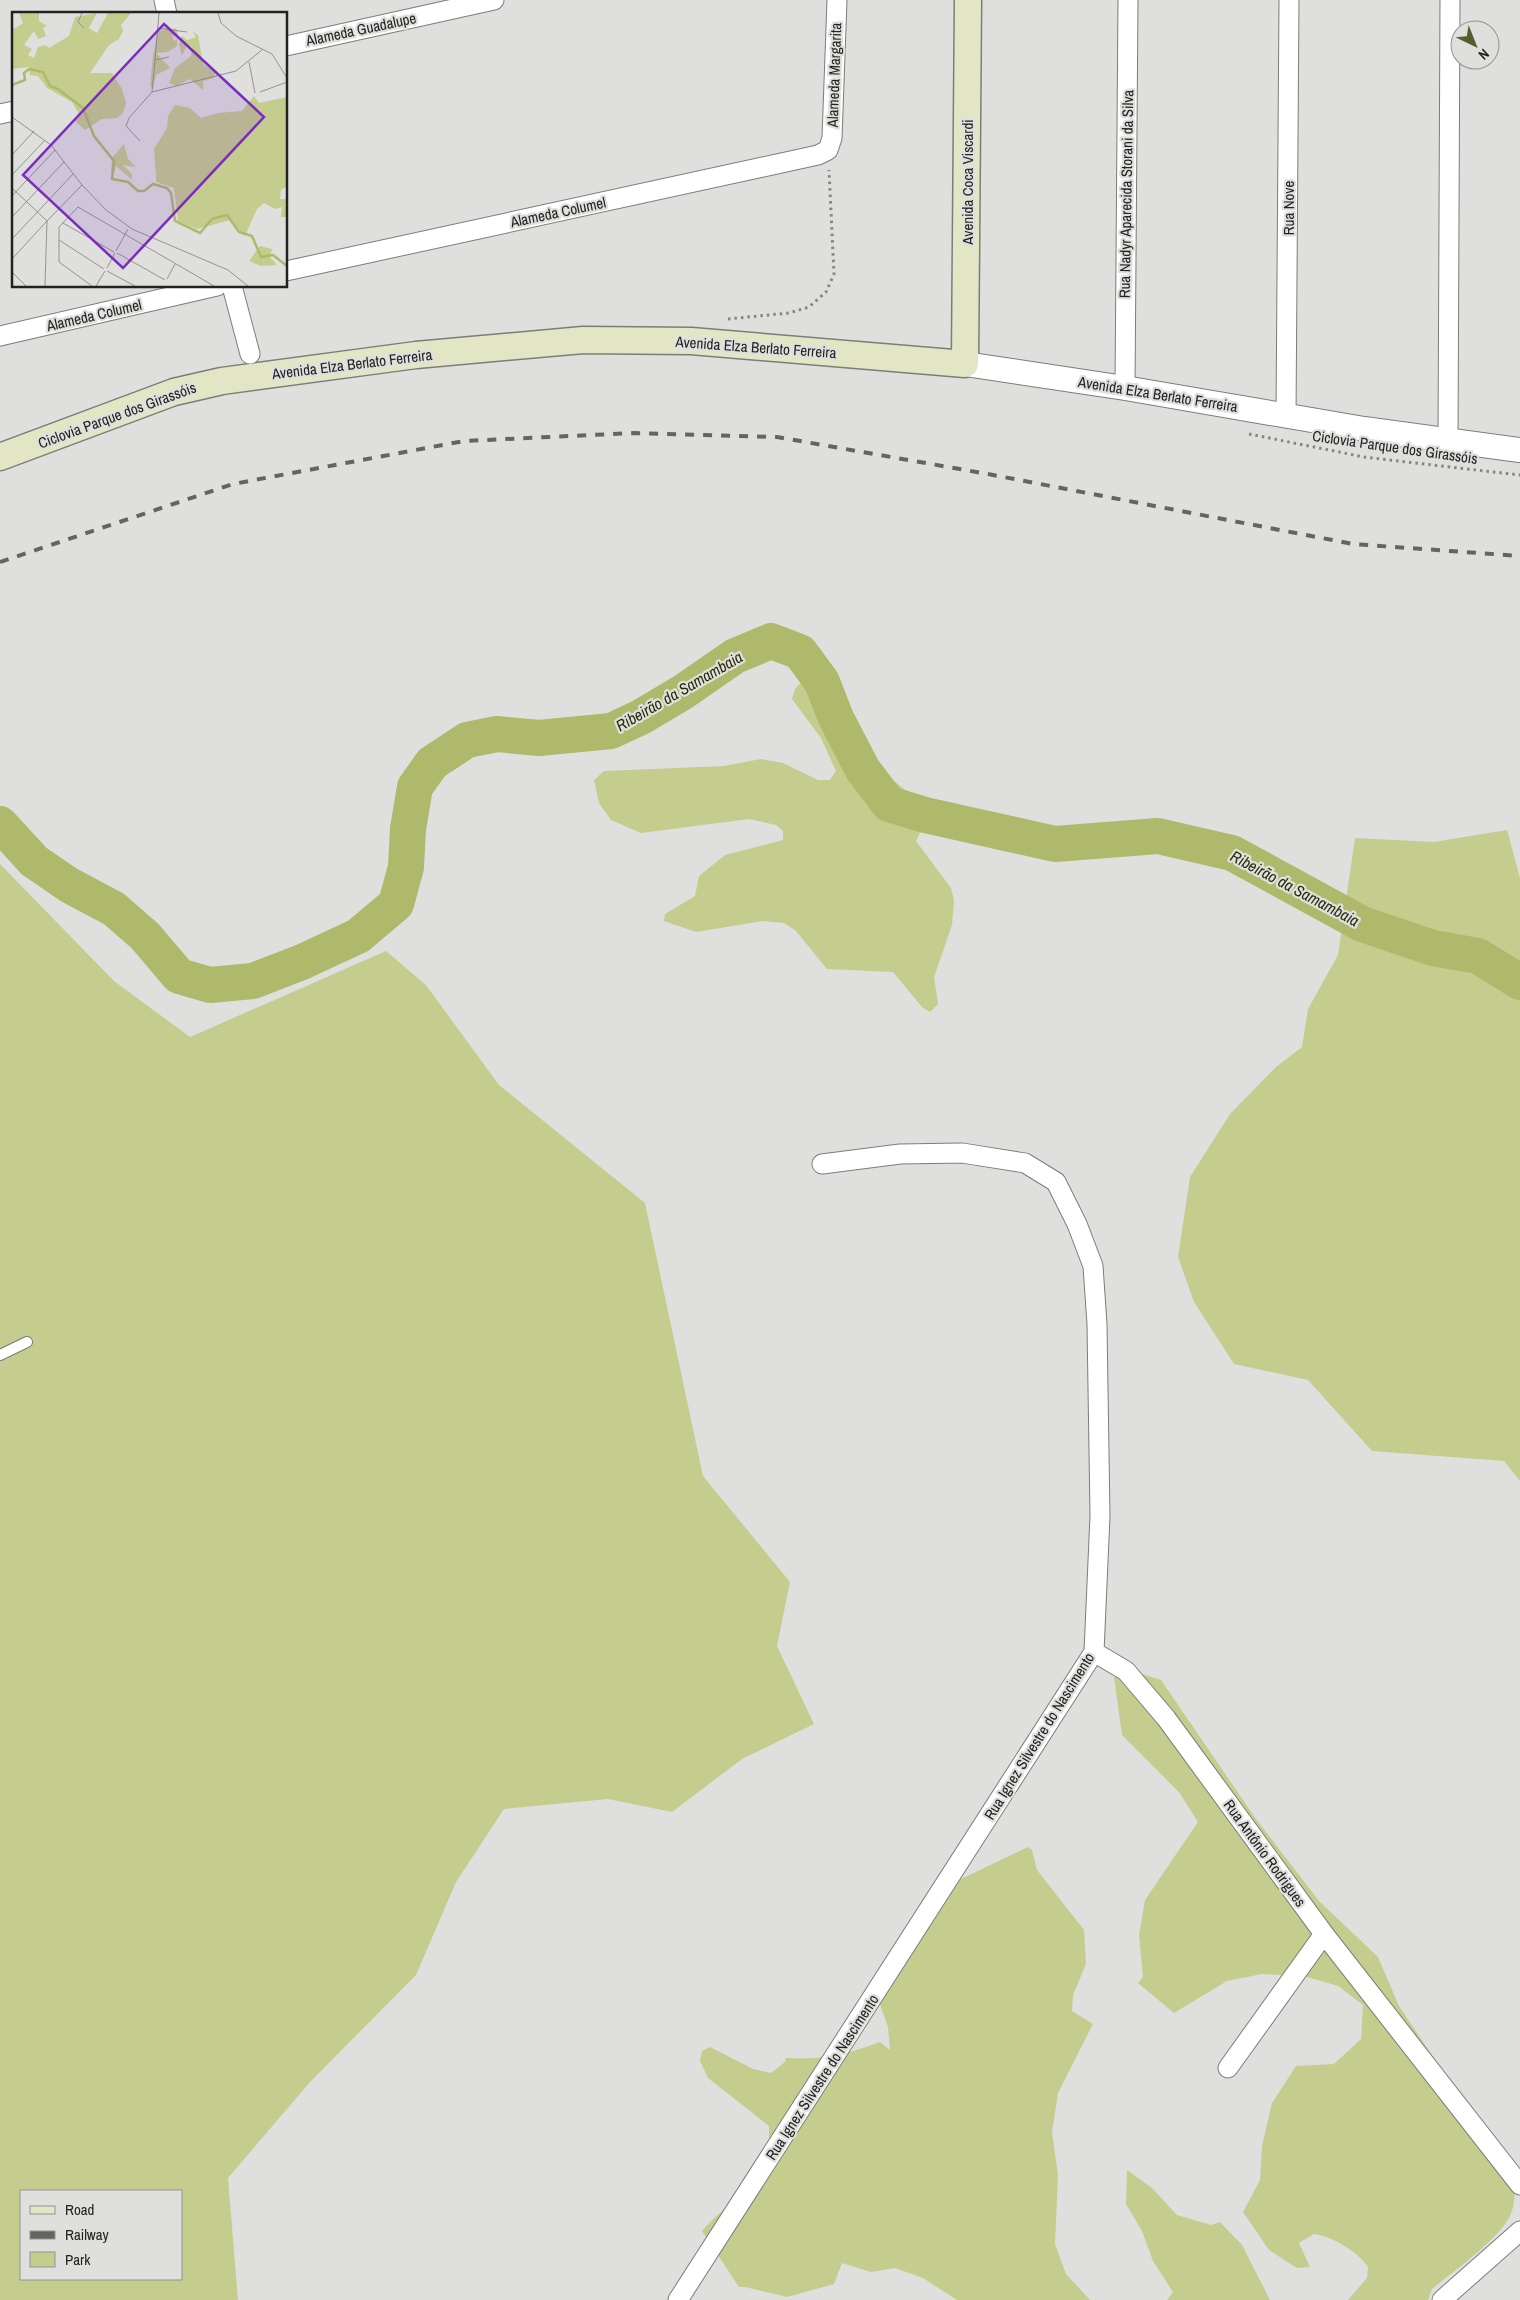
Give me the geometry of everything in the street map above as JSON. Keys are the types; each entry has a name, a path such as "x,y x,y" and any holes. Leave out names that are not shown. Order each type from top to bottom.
{"main road":[{"name":"Avenida Coca Viscardi","path":"965,364 968,0"},
{"name":"Avenida Elza Berlato Ferreira","path":"0,457 174,392 222,381 416,355 583,340 691,341 965,364"}],"street":[{"name":"Alameda Guadalupe","path":"288,46 494,0"},
{"name":"Alameda Margarita","path":"828,150 832,138 837,0"},
{"name":"Rua Nadyr Aparecida Storani da Silva","path":"1125,388 1128,0"},
{"name":"Rua Nove","path":"1286,416 1289,0"},
{"path":"1448,440 1450,0"},
{"name":"Alameda Columel","path":"288,271 818,156 828,150"},
{"name":"Alameda Columel","path":"0,336 208,288"},
{"path":"233,288 250,354"},
{"name":"Avenida Elza Berlato Ferreira","path":"965,364 1125,388 1364,429 1520,450"},
{"name":"Rua Ignez Silvestre do Nascimento","path":"678,2300 1094,1652 1100,1516 1098,1324 1093,1266 1077,1224 1056,1182 1025,1163 962,1153 900,1154 822,1164"},
{"name":"Rua Antônio Rodrigues","path":"1094,1652 1126,1671 1166,1718 1324,1934 1520,2185"},
{"path":"1228,2068 1324,1934"},
{"path":"1442,2300 1520,2231"}],"lane":[{"path":"0,1355 27,1342"}],"path":[{"path":"721,320 789,313 809,307 826,292 834,274 828,150"},
{"name":"Ciclovia Parque dos Girassóis","path":"1245,433 1364,457 1520,475"}],"green space":[{"path":"804,679 823,691 865,758 918,800 925,810 926,820 916,841 951,888 954,901 952,925 934,977 938,1004 930,1012 922,1007 893,972 827,969 796,931 784,923 763,921 696,932 664,921 665,914 695,896 699,876 725,855 783,840 783,831 776,825 749,819 641,833 611,820 599,803 594,780 604,771 724,766 761,759 783,763 818,780 830,780 836,771 821,738 792,699 795,689"},
{"path":"1507,830 1520,878 1520,1481 1504,1461 1372,1451 1308,1380 1234,1364 1194,1302 1178,1257 1190,1177 1230,1114 1276,1067 1302,1047 1308,1009 1338,955 1355,838 1434,842"},
{"path":"0,864 114,981 190,1037 386,951 426,985 499,1085 645,1203 703,1476 790,1582 777,1646 814,1724 742,1759 672,1812 608,1799 504,1809 456,1882 416,1975 310,2082 228,2178 238,2300 0,2300"},
{"path":"1136,1672 1161,1680 1256,1819 1319,1901 1378,1957 1399,2006 1513,2176 1514,2203 1509,2218 1503,2227 1484,2246 1432,2289 1428,2300 1348,2300 1367,2278 1368,2267 1357,2255 1336,2241 1314,2234 1299,2243 1310,2267 1297,2268 1269,2250 1243,2212 1260,2180 1262,2146 1272,2103 1296,2066 1334,2064 1361,2039 1363,2005 1338,1986 1304,1976 1262,1974 1227,1981 1174,2013 1138,1983 1143,1977 1139,1935 1145,1900 1198,1822 1179,1792 1122,1735 1114,1677"},
{"path":"1028,1847 1032,1850 1037,1870 1084,1930 1086,1964 1073,1995 1072,2011 1093,2024 1058,2093 1052,2132 1058,2175 1055,2244 1066,2274 1090,2300 957,2300 923,2278 895,2268 871,2272 842,2263 834,2284 787,2297 739,2287 702,2231 749,2188 769,2153 769,2126 708,2078 700,2061 702,2051 710,2047 753,2069 771,2073 785,2062 786,2058 834,2056 880,2042 890,2050 888,2027 878,1999 957,1881"},
{"path":"1127,2170 1152,2188 1177,2215 1211,2225 1220,2222 1242,2245 1270,2300 1167,2300 1173,2292 1153,2261 1142,2231 1126,2204"}],"waterway":[{"name":"Ribeirão da Samambaia","path":"0,824 34,861 69,885 114,909 145,936 179,976 210,985 253,981 302,962 358,936 396,904 406,867 408,829 415,787 432,763 467,740 497,734 539,738 611,731 641,717 683,692 735,656 771,641 800,652 822,682 836,718 863,770 889,804 925,815 1055,844 1158,836 1232,853 1362,924 1433,948 1478,956 1520,982"}],"railway":[{"path":"0,562 233,484 464,441 634,433 777,437 988,474 1353,544 1520,556"}]}
